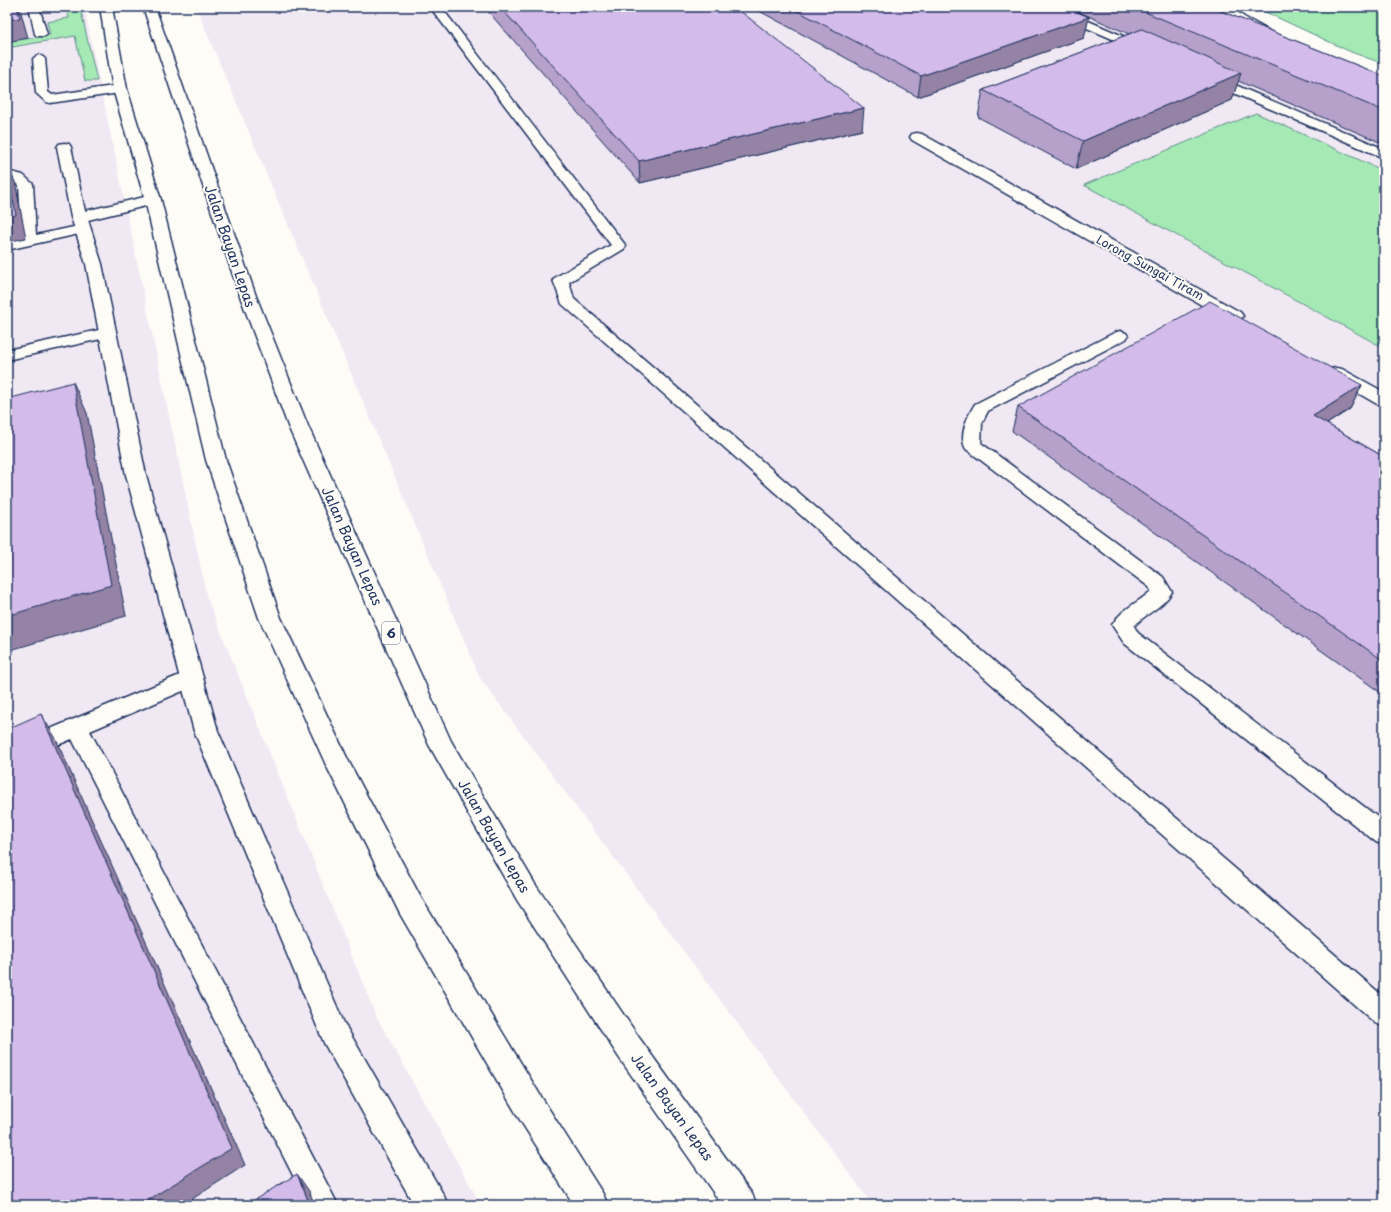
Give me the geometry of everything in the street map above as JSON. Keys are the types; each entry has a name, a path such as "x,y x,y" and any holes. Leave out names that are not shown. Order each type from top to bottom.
{"main road":[{"path":"106,7 120,89 154,200 216,460 270,618 338,765 410,905 531,1109 592,1205"},
{"name":"Jalan Bayan Lepas","path":"149,7 245,289 298,426 441,745 526,892 630,1049 741,1205"},
{"path":"1223,7 1240,20 1275,39"},
{"name":"Lorong Sungai Tiram","path":"917,137 1246,322"},
{"path":"64,147 81,223 94,264 136,475 206,731 334,1034 432,1205"},
{"path":"81,223 154,200"},
{"path":"1322,365 1384,400"}],"lane":[{"path":"34,7 41,34"},
{"path":"435,7 619,246 561,280 567,301 1384,1014"},
{"path":"1047,7 1150,52"},
{"path":"39,59 42,93 50,99 120,89"},
{"path":"1201,74 1384,154"},
{"path":"7,175 18,178 26,184 29,241"},
{"path":"7,246 29,241 81,223"},
{"path":"7,356 108,333"},
{"path":"1120,336 980,408 973,423 972,445 1156,582 1162,592 1133,614 1122,625 1131,638 1384,835"},
{"path":"7,757 192,678"},
{"path":"76,728 323,1205"}],"shaded area":[{"path":"7,7 84,7 207,598 376,1016 481,1205 7,1205"},
{"path":"196,7 1171,7 1384,95 1384,1205 873,1205 480,678"}],"green space":[{"path":"66,7 80,7 97,81 85,81 75,36 7,48 7,42 50,35 47,22 69,18"},
{"path":"1281,7 1384,7 1384,64 1351,52 1259,9"},
{"path":"1256,113 1384,171 1384,348 1084,185"}],"building":[{"path":"7,7 17,7 20,18 7,20"},
{"path":"500,7 735,7 864,108 639,161"},
{"path":"790,7 1065,7 1089,17 921,76"},
{"path":"1133,7 1211,7 1384,76 1384,111"},
{"path":"1142,29 1241,73 1083,141 983,90"},
{"path":"7,170 16,215 7,217"},
{"path":"1210,301 1362,385 1313,416 1384,457 1384,661 1018,407"},
{"path":"73,382 111,585 7,616 7,399"},
{"path":"41,714 232,1148 140,1205 7,1205 7,729"},
{"path":"297,1174 310,1205 246,1205"}]}
